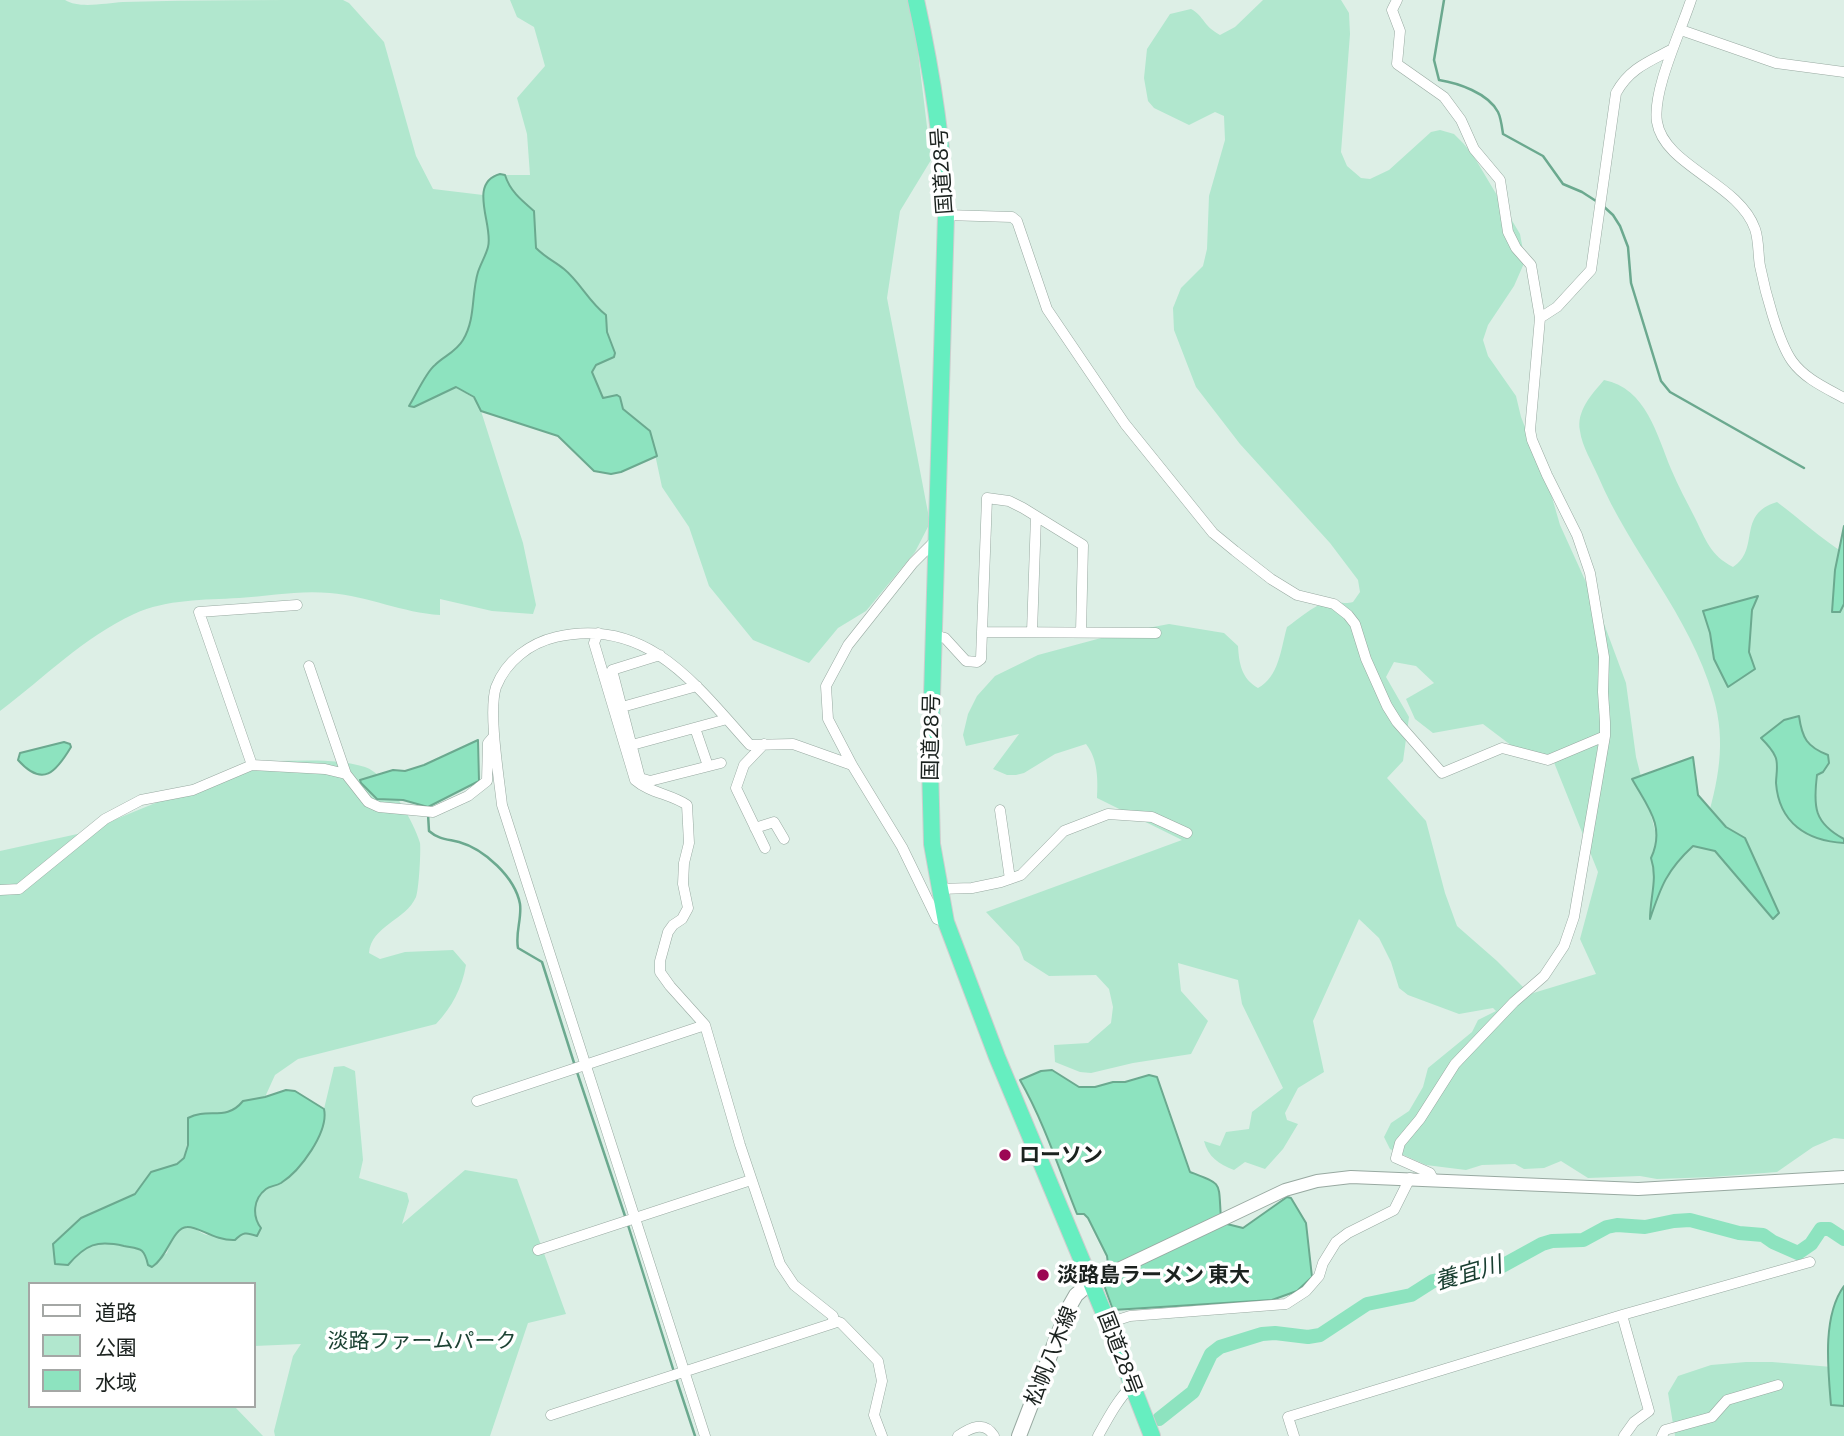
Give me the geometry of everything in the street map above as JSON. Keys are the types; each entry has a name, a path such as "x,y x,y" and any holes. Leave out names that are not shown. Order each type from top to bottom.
{"highway":[{"name":"国道28号","path":"916,0 938,114 946,215 930,798 932,844 939,889 946,922 997,1057 1152,1436"}],"main road":[{"name":"松帆八木線","path":"1019,1436 1068,1309 1076,1295 1091,1282"}],"street":[{"path":"1397,0 1392,10 1400,31 1397,65 1444,97 1461,120 1474,149 1500,180 1508,232 1516,248 1531,265 1541,317 1530,430 1547,475 1577,535 1590,573 1604,657 1605,736 1574,917 1564,946 1544,976 1468,1048 1448,1072 1420,1119 1400,1143 1396,1158 1430,1173 1434,1181"},
{"path":"1691,0 1671,50 1661,88 1656,120 1661,136 1669,148 1736,199 1755,229 1766,296 1792,362 1816,383 1844,398"},
{"path":"1681,30 1776,63 1844,72"},
{"path":"1541,317 1557,307 1591,270 1616,93 1625,78 1640,66 1671,50"},
{"path":"946,215 1013,217 1017,221 1047,309 1125,424 1213,533 1234,551 1297,595 1334,604 1348,615 1355,624 1366,659 1387,706 1441,773 1502,748 1548,760 1605,736"},
{"path":"934,635 946,638 966,661 977,662 981,659 987,498 1009,501 1083,545 1081,632"},
{"path":"1032,632 1036,516"},
{"path":"936,540 913,563 848,645 826,686 828,719 852,765 902,847 937,919 946,922"},
{"path":"252,765 200,612 297,605"},
{"path":"982,632 1156,634"},
{"path":"705,1436 678,1373 579,1068 502,805 494,736 497,686 520,654 545,640 570,634 598,633 631,642 660,655 682,671 750,745 793,744 852,765"},
{"path":"551,1415 834,1323 833,1316 794,1285 780,1264 751,1180 705,1025 660,972 660,961 668,932 682,919 688,908 683,884 689,843 687,806 681,801 642,787 635,780 594,643 598,633"},
{"path":"660,655 612,670 640,778 650,781 722,763"},
{"path":"309,666 346,774 359,793 373,805 429,813 468,796 487,782 488,743 494,736"},
{"path":"622,707 697,686"},
{"path":"632,746 727,719"},
{"path":"695,728 708,766"},
{"path":"764,744 744,765 736,788 765,848"},
{"path":"0,890 19,889 105,818 141,800 193,790 252,765 325,769 346,774"},
{"path":"1000,810 1010,879"},
{"path":"939,889 972,888 1021,875 1064,831 1108,814 1152,817 1187,833"},
{"path":"755,828 774,821 784,839"},
{"path":"477,1101 705,1025"},
{"path":"1091,1282 1285,1190 1317,1181 1351,1177 1410,1178 1638,1189 1844,1177"},
{"path":"1108,1324 1130,1316 1286,1304 1306,1291 1320,1276 1336,1242 1394,1210 1410,1178"},
{"path":"538,1250 751,1180"},
{"path":"1294,1436 1288,1417 1622,1315 1810,1262"},
{"path":"1622,1315 1649,1411 1634,1422 1624,1436"},
{"path":"833,1320 841,1323 878,1361 882,1381 874,1415 882,1436"},
{"path":"1662,1436 1665,1430 1712,1417 1727,1400 1777,1385"},
{"path":"1098,1436 1122,1394 1132,1386"},
{"path":"958,1436 980,1426 991,1431 993,1436"}],"green space":[{"path":"0,0 65,0 85,5 150,1 343,0 349,3 384,42 416,156 433,189 483,195 490,231 490,242 474,295 474,313 462,342 446,359 434,365 414,407 455,387 474,398 481,411 523,543 536,605 533,614 492,611 440,599 440,615 426,614 358,597 318,592 159,605 134,614 98,634 0,711"},
{"path":"510,0 909,0 931,160 900,211 887,298 930,523 915,552 866,611 838,628 809,663 753,640 709,586 689,527 662,487 650,431 623,409 617,395 603,398 601,396 592,372 596,365 614,357 615,353 607,332 606,316 591,303 563,268 552,263 536,248 534,211 513,191 505,175 530,175 527,134 517,98 545,66 534,27 517,17"},
{"path":"1263,0 1341,0 1349,13 1350,34 1341,152 1347,166 1361,178 1370,179 1389,170 1431,132 1440,130 1454,134 1473,155 1520,234 1525,261 1514,286 1488,325 1483,340 1488,356 1516,396 1560,525 1600,613 1626,683 1636,757 1659,846 1705,827 1719,762 1717,713 1703,666 1690,638 1611,504 1585,448 1579,424 1586,403 1604,380 1618,385 1640,403 1655,428 1674,475 1706,540 1719,557 1733,567 1746,551 1752,523 1757,515 1777,502 1844,553 1844,1139 1834,1138 1813,1147 1777,1172 1657,1179 1640,1176 1588,1178 1561,1161 1544,1168 1524,1169 1515,1164 1482,1165 1466,1170 1426,1165 1390,1149 1384,1137 1391,1123 1409,1111 1423,1087 1428,1068 1472,1032 1478,1020 1496,1011 1493,1008 1459,1014 1408,995 1399,988 1391,962 1379,938 1359,919 1313,1021 1324,1072 1298,1088 1285,1113 1287,1120 1298,1124 1283,1149 1265,1169 1245,1162 1234,1170 1229,1168 1211,1156 1204,1141 1220,1146 1226,1132 1249,1129 1252,1112 1283,1088 1242,1004 1238,980 1178,963 1181,991 1208,1021 1191,1054 1091,1073 1080,1072 1055,1062 1054,1045 1088,1043 1111,1023 1113,1007 1109,989 1096,975 1049,976 1024,960 1019,947 986,912 1182,840 1097,798 1095,763 1086,744 1055,754 1024,773 1007,775 993,769 1019,734 966,746 963,735 968,714 977,696 995,676 1038,655 1116,634 1169,624 1224,633 1238,646 1242,670 1248,680 1258,688 1271,677 1275,669 1287,627 1319,605 1331,601 1353,602 1360,592 1358,580 1330,543 1240,444 1196,387 1174,330 1173,308 1181,288 1203,266 1207,249 1209,196 1225,140 1224,116 1215,112 1189,125 1154,108 1148,101 1144,78 1147,49 1170,14 1191,9 1220,35 1235,27","holes":["1394,662 1416,666 1434,683 1406,699 1415,719 1433,733 1483,724 1512,746 1553,760 1598,872 1580,939 1596,974 1530,994 1457,926 1445,893 1426,821 1387,778 1403,761 1409,717 1386,677"]},
{"name":"淡路ファームパーク","path":"274,761 343,762 373,771 390,789 412,823 420,843 420,861 416,897 405,912 376,936 369,953 380,959 405,952 453,950 466,965 464,973 451,1004 436,1024 298,1059 275,1075 265,1097 243,1101 226,1112 193,1115 184,1158 177,1164 151,1172 135,1194 80,1218 53,1243 68,1264 87,1248 106,1243 140,1250 148,1265 167,1253 176,1234 186,1227 213,1236 257,1236 255,1212 258,1198 265,1190 288,1178 311,1150 321,1129 334,1067 344,1066 355,1071 363,1160 359,1178 407,1193 409,1201 402,1224 465,1170 517,1179 566,1314 528,1323 490,1436 275,1436 293,1356 301,1344 256,1346 256,1282 28,1282 28,1408 236,1408 263,1436 0,1436 0,851 82,833 175,795"},
{"path":"1746,1362 1844,1368 1844,1436 1675,1436 1668,1393 1678,1376 1711,1365"}],"water":[{"path":"500,174 505,175 513,191 534,211 536,248 570,274 606,315 607,332 615,353 614,357 596,365 592,372 603,398 617,395 620,397 623,409 650,431 657,456 621,472 611,474 594,471 558,436 481,411 474,397 456,387 414,407 409,406 432,368 457,348 467,332 478,272 488,247 483,196 485,186 490,179"},
{"path":"1844,526 1844,604 1840,612 1832,612 1835,570"},
{"path":"1758,596 1752,610 1749,652 1755,669 1728,687 1714,659 1703,611"},
{"path":"1799,716 1807,741 1815,749 1828,755 1829,763 1823,772 1817,775 1815,796 1818,813 1827,827 1844,839 1844,843 1807,834 1789,819 1778,797 1776,759 1761,738 1784,720"},
{"path":"478,740 479,781 428,807 403,800 377,799 361,783 360,780 393,770 405,771 424,765"},
{"path":"64,742 71,747 60,764 48,773 35,773 18,760 20,753"},
{"path":"1693,757 1698,795 1726,827 1745,838 1779,913 1773,919 1715,851 1693,846 1666,879 1650,919 1654,881 1651,858 1655,847 1656,826 1649,807 1632,779"},
{"path":"1052,1070 1079,1087 1125,1082 1149,1075 1157,1077 1190,1172 1209,1179 1217,1186 1221,1218 1227,1224 1243,1228 1287,1197 1291,1198 1306,1223 1312,1277 1297,1291 1272,1300 1113,1310 1104,1285 1110,1280 1107,1256 1088,1218 1084,1214 1077,1214 1044,1129 1020,1080 1041,1071"},
{"path":"286,1090 295,1091 324,1109 322,1129 312,1150 296,1170 279,1184 266,1189 258,1198 255,1213 261,1228 257,1236 245,1233 235,1240 228,1240 187,1227 177,1232 162,1257 152,1267 148,1265 140,1250 106,1243 87,1248 68,1265 55,1264 53,1244 81,1218 135,1194 151,1172 177,1164 184,1158 188,1145 188,1118 230,1111 243,1101"},
{"path":"1844,1286 1844,1406 1831,1405 1828,1343 1832,1312"}],"waterway":[{"path":"1444,0 1434,60 1439,80 1463,86 1487,99 1498,112 1503,134 1543,156 1563,184 1596,201"},
{"path":"1602,205 1620,226 1628,247 1631,283 1661,381 1670,392 1804,468"},
{"path":"428,814 429,831 478,851 497,866 512,884 520,904 518,948 542,962 575,1066"},
{"path":"577,1072 626,1219"},
{"name":"養宜川","path":"1159,1419 1193,1392 1211,1354 1220,1347 1262,1334 1308,1337 1320,1335 1367,1304 1411,1295 1433,1281 1502,1266 1552,1241 1583,1240 1607,1227 1617,1225 1645,1227 1690,1220 1739,1233 1763,1235 1798,1253 1811,1244 1821,1229 1829,1229 1844,1239"},
{"path":"628,1225 674,1372"},
{"path":"676,1378 695,1436"}],"place":[{"name":"ローソン","path":"1005,1155"},
{"name":"淡路島ラーメン 東大","path":"1043,1275"}]}
